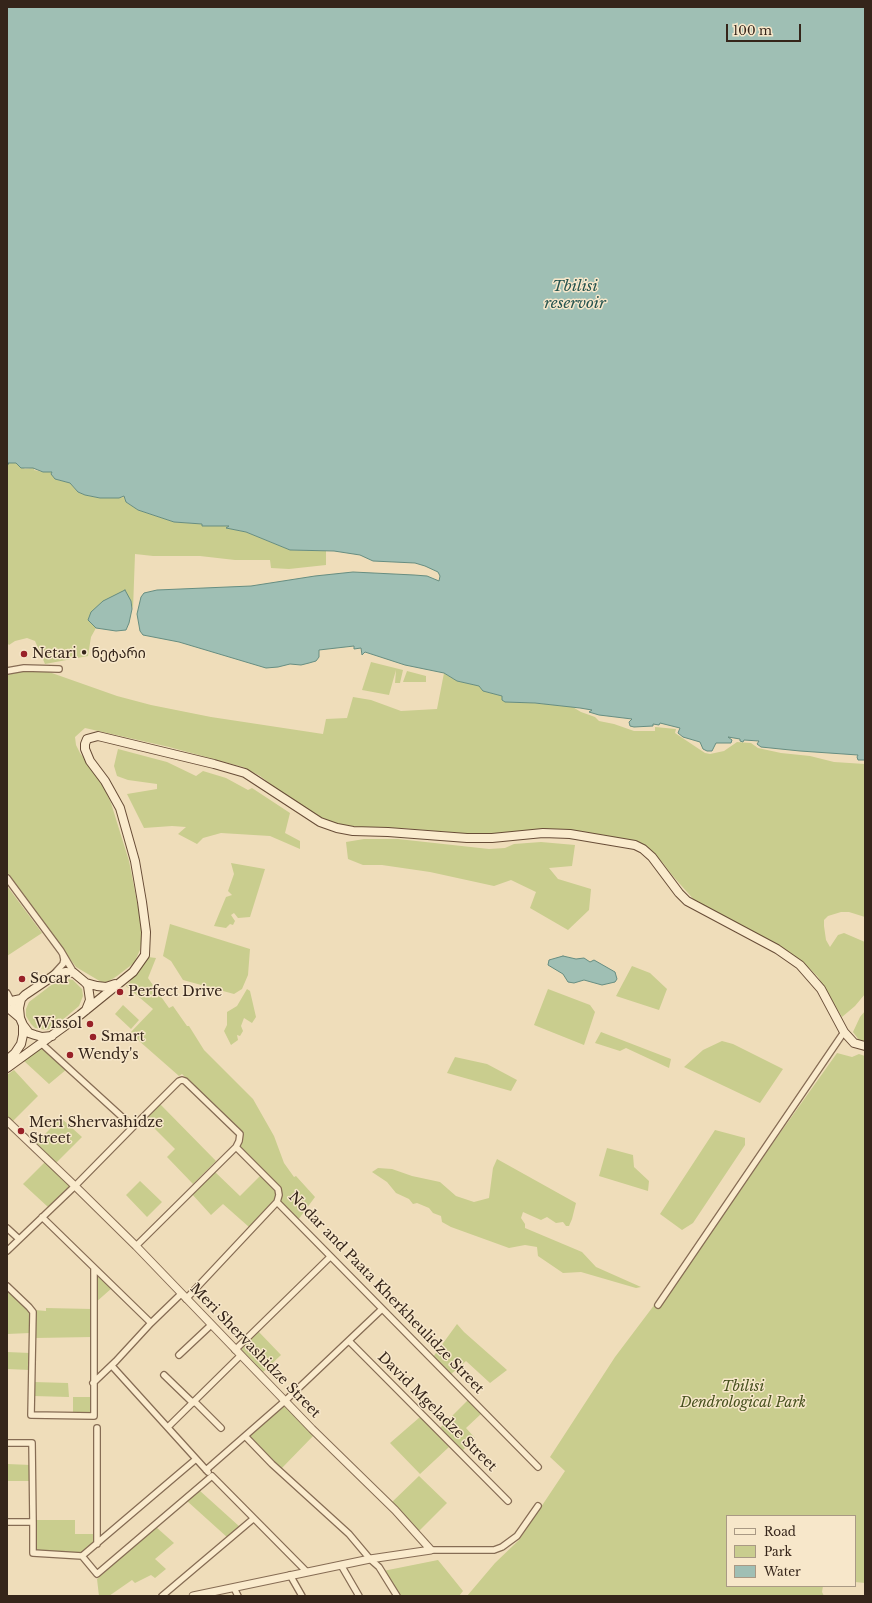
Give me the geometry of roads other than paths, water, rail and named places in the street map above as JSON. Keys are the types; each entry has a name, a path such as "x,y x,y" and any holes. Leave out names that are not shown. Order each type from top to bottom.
{"main road":[{"path":"7,1068 86,1011 133,972 142,960 146,947 146,932 135,861 120,808 105,781 90,761 85,749 85,744 88,739 98,736 245,773 320,822 337,828 353,831 467,838 492,838 543,833 570,834 635,845 643,849 652,857 679,893 687,901 777,949 800,965 821,989 844,1032 854,1043 865,1046"},
{"path":"15,1053 21,1044 23,1034 19,1008 22,999 25,995 52,976 58,973 70,972 74,973 86,983 106,987 123,980"},
{"path":"86,983 90,994 90,1000 86,1011"},
{"path":"22,999 9,1003 29,1033 42,1037 53,1036"},
{"path":"7,1060 32,1039 37,1042 33,1050"}],"street":[{"path":"7,671 24,668 59,668"},
{"path":"7,878 61,951 74,973"},
{"path":"52,976 64,960 61,951"},
{"path":"7,993 9,1003"},
{"path":"658,1305 844,1032"},
{"path":"42,1044 133,1128"},
{"path":"7,1251 75,1186 179,1081 182,1080 240,1134 239,1141 236,1147 136,1246"},
{"name":"Meri Shervashidze Street","path":"7,1121 136,1246 240,1356 286,1400 312,1429 395,1510 431,1550"},
{"name":"Nodar and Paata Kherkheulidze Street","path":"236,1147 278,1189 279,1195 277,1202 538,1466"},
{"path":"93,1383 112,1366 151,1324 184,1296 277,1202"},
{"path":"42,1217 151,1324"},
{"path":"7,1228 18,1239"},
{"path":"235,1350 330,1257"},
{"path":"7,1286 33,1312 31,1414 94,1416 94,1269"},
{"path":"206,1470 286,1400 382,1309"},
{"path":"179,1355 211,1325"},
{"name":"David Mgeladze Street","path":"349,1341 508,1501"},
{"path":"168,1427 240,1356"},
{"path":"112,1366 206,1470 306,1571"},
{"path":"164,1375 221,1428"},
{"path":"96,1544 97,1428"},
{"path":"246,1436 272,1464 349,1534 370,1559 379,1567 397,1596"},
{"path":"7,1443 32,1443 33,1554 82,1556 196,1459"},
{"path":"82,1556 97,1574 212,1476"},
{"path":"193,1596 215,1594 306,1571 370,1559 431,1550 494,1550 502,1548 517,1536 538,1506"},
{"path":"162,1596 253,1518"},
{"path":"7,1522 33,1522"},
{"path":"341,1565 359,1596"},
{"path":"290,1575 302,1596"},
{"path":"234,1588 238,1596"}],"water":[{"name":"Tbilisi reservoir","path":"7,7 865,7 865,760 858,760 858,755 761,747 757,744 759,741 744,740 743,742 740,741 740,739 728,737 732,740 731,743 716,743 712,751 707,751 703,749 700,742 683,737 678,733 680,728 660,723 659,725 653,724 653,726 634,727 630,726 629,722 632,719 599,715 589,712 592,710 535,703 505,702 502,700 502,696 483,691 479,686 457,681 444,673 405,665 365,652 362,655 361,648 354,649 354,646 319,650 319,657 316,661 301,665 290,664 266,668 179,642 143,635 140,631 137,614 141,597 144,593 157,590 251,586 315,576 353,572 427,576 439,581 440,576 438,572 415,563 373,561 360,555 334,551 290,550 246,532 226,528 229,526 202,526 202,524 174,522 138,510 126,502 124,496 119,498 100,498 85,495 78,492 70,483 55,479 51,474 52,472 43,472 33,468 21,468 16,463 7,464"},
{"path":"125,590 131,601 132,609 126,630 116,631 96,628 88,620 91,612 103,601"},
{"path":"563,956 576,959 584,958 590,962 594,960 615,972 617,979 615,982 602,985 584,980 574,983 568,982 563,974 548,965 549,960"}],"place":[{"name":"Netari • ნეტარი","path":"24,654"},
{"name":"Socar","path":"22,979"},
{"name":"Perfect Drive","path":"120,992"},
{"name":"Wissol","path":"90,1024"},
{"name":"Smart","path":"93,1037"},
{"name":"Wendy's","path":"70,1055"},
{"name":"Meri Shervashidze Street","path":"21,1131"}],"park label":[{"name":"Tbilisi Dendrological Park","path":"743,1396"}]}
